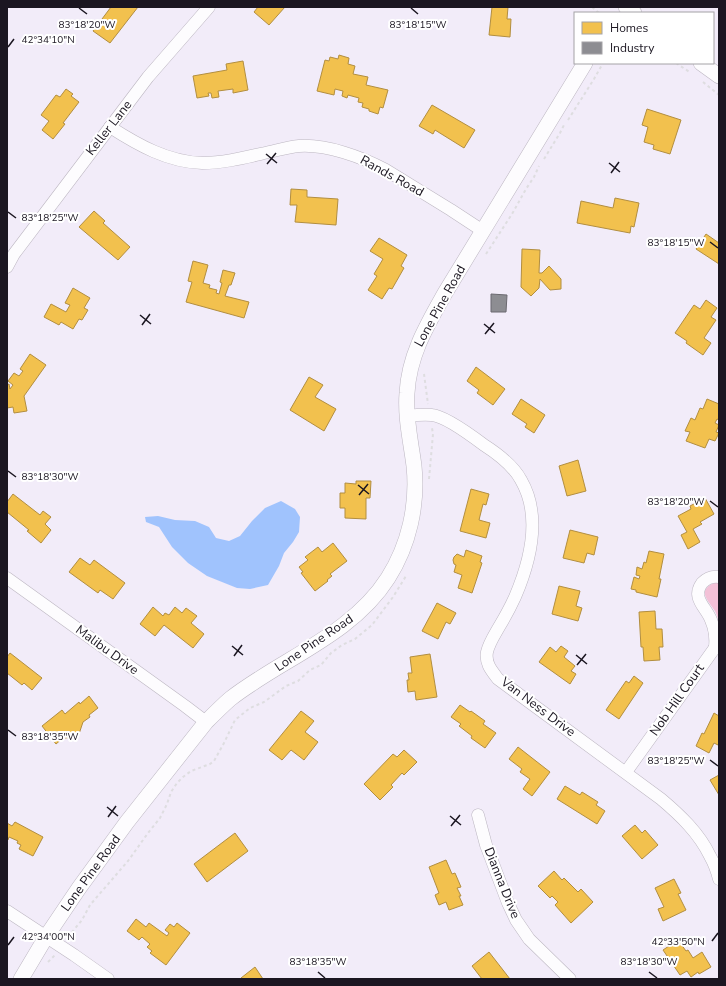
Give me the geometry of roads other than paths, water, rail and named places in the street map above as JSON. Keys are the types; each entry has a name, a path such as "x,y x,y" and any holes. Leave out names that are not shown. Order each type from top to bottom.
{"street":[{"name":"Keller Lane","path":"7,267 10,256 148,77 208,7"},
{"name":"Lone Pine Road","path":"21,979 46,937 79,888 118,834 206,722 242,690 318,642 355,615 373,598 388,579 405,543 411,524 414,506 414,467 407,416 407,393 411,366 417,345 430,319 584,64"},
{"path":"702,64 719,76"},
{"name":"Rands Road","path":"110,127 151,151 169,157 201,163 222,162 299,146 319,147 351,154 377,165 483,231"},
{"name":"Van Ness Drive","path":"407,416 437,416 466,432 499,455 509,464 521,479 526,489 532,515 532,536 529,555 515,598 487,651 487,661 491,670 498,678 626,772 683,818 707,848 719,879"},
{"name":"Nob Hill Court","path":"626,772 717,645 714,627 709,615 699,599 698,594 703,582 709,578 719,577"},
{"name":"Malibu Drive","path":"7,578 206,722"},
{"name":"Dianna Drive","path":"478,815 486,846 516,920 530,939 570,979"},
{"path":"7,911 108,979"}],"water":[{"path":"281,501 295,509 300,517 299,532 284,553 279,566 268,585 250,589 237,588 207,576 188,563 172,547 159,527 146,522 145,517 158,516 175,520 195,521 209,527 216,538 229,541 240,536 265,508"}]}
